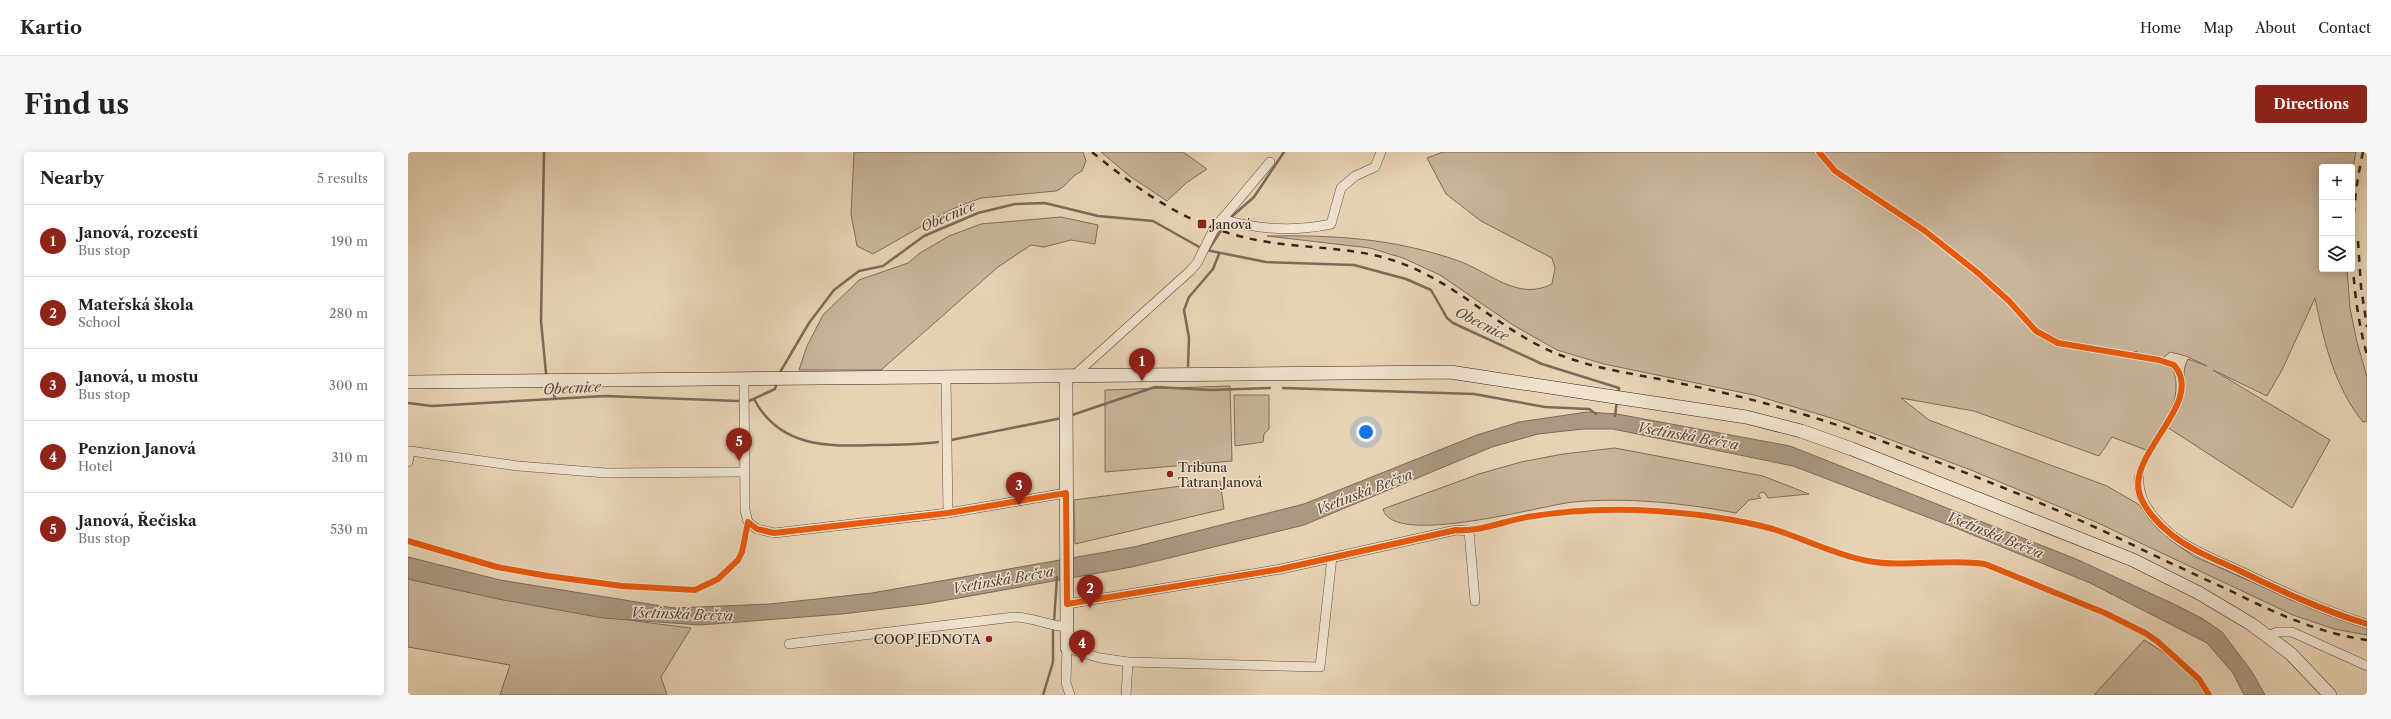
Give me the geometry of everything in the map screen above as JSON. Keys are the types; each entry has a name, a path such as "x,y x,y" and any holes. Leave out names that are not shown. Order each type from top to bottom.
{"main road":[{"path":"408,382 1070,377 1450,372 1762,420 1800,430 1852,449 2133,560 2217,603 2268,636 2300,663 2330,695"},
{"path":"1067,648 1063,626 1067,601 1066,496 1070,377"}],"street":[{"path":"1222,219 1251,228 1308,229 1331,224 1341,188 1354,176 1375,167 1381,152"},
{"path":"1070,377 1190,271 1222,219 1270,162"},
{"path":"946,378 948,513"},
{"path":"744,379 746,516 752,526 767,533 948,513 1066,496"},
{"path":"408,462 410,450 518,466 606,473 745,472"},
{"path":"2139,478 2139,492 2150,511 2160,524 2184,543 2307,602 2367,624"},
{"path":"1067,601 1281,568 1456,530 1468,531 1475,601"},
{"path":"1070,695 1066,683 1067,648 1100,658 1128,662 1320,667 1332,557"},
{"path":"789,644 1014,617 1026,618 1047,625 1063,626"},
{"path":"2268,636 2277,632 2292,632 2367,666"},
{"path":"1126,695 1128,662"}],"shaded area":[{"path":"854,152 1083,152 1086,161 1082,171 1056,191 981,198 950,210 873,254 857,246 851,214"},
{"path":"1101,152 1183,152 1207,169 1186,183 1167,201 1131,177"},
{"path":"1443,152 2356,152 2354,164 2319,164 2319,272 2347,272 2350,308 2357,342 2367,377 2367,421 2363,422 2353,408 2337,379 2326,347 2315,298 2282,370 2267,396 2213,370 2330,440 2292,508 2167,427 2182,400 2184,390 2184,370 2188,359 2207,366 2186,356 2170,352 2163,358 2137,353 2137,351 2125,355 2162,363 2173,369 2176,380 2174,402 2170,412 2159,432 2146,450 2112,437 2099,456 1974,411 1901,398 1929,420 2107,486 2138,504 2167,537 2193,556 2325,614 2367,628 2367,635 2334,629 2293,615 2096,522 1971,470 1838,420 1754,395 1604,364 1557,350 1513,325 1440,275 1403,258 1370,248 1267,236 1339,237 1385,242 1456,260 1503,283 1515,287 1539,289 1552,284 1555,268 1552,258 1481,221 1446,194 1427,158"},
{"path":"1061,217 1098,225 1095,244 1071,240 1044,247 1031,245 998,267 881,370 799,370 807,346 823,315 859,280 908,263 920,253 949,236 981,224"},
{"path":"1230,386 1232,461 1105,472 1105,390"},
{"path":"1234,395 1269,395 1269,429 1264,434 1263,442 1235,446"},
{"path":"1615,448 1763,476 1809,494 1768,498 1765,493 1761,492 1758,496 1761,498 1749,500 1736,513 1696,506 1614,500 1573,502 1502,516 1439,525 1412,525 1393,520 1383,509 1479,474 1521,462 1563,454"},
{"path":"1220,481 1224,509 1075,544 1074,500"},
{"path":"408,579 549,607 620,619 691,628 661,677 667,695 500,695 510,665 408,647"},
{"path":"2144,640 2162,651 2178,664 2193,678 2205,695 2094,695"}],"water":[{"name":"Vsetínská Bečva","path":"1587,412 1617,414 1790,446 2076,559 2178,606 2203,619 2222,632 2252,672 2265,695 2244,695 2233,673 2207,643 2090,583 1956,528 1793,466 1613,429 1583,429 1538,434 1492,447 1304,525 1132,567 925,604 842,614 700,625 603,618 498,599 408,579 408,557 500,580 674,608 770,604 872,593 1134,547 1304,504 1477,435 1519,422"}],"waterway":[{"path":"544,152 541,321 546,373 548,377"},
{"path":"1229,219 1254,197 1284,152"},
{"name":"Obecnice","path":"779,374 809,323 834,290 859,271 883,266 924,236 978,213 1015,204 1045,203 1098,216 1153,221 1201,248"},
{"path":"1209,249 1226,223"},
{"name":"Obecnice","path":"1206,250 1266,262 1354,265 1406,279 1431,290 1447,318 1453,323 1542,364 1619,388 1618,394"},
{"name":"Obecnice","path":"1188,366 1189,338 1184,310 1189,297 1213,269 1219,254"},
{"name":"Obecnice","path":"749,401 775,389 777,382"},
{"path":"552,385 555,399"},
{"path":"1072,415 1155,387 1211,390 1270,388"},
{"path":"1283,388 1474,394 1545,407 1589,409 1596,414"},
{"name":"Obecnice","path":"408,403 432,406 605,396 738,401"},
{"path":"754,399 764,415 777,427 806,441 822,444 856,446 906,445 938,442"},
{"name":"Obecnice","path":"1615,416 1617,401"},
{"path":"951,440 1062,418"},
{"name":"Vsetínská Bečva","path":"1054,622 1057,577"},
{"path":"1043,695 1053,662 1053,627"}],"railway":[{"path":"1092,152 1133,184 1153,197 1195,221 1218,230 1242,237 1268,242 1350,251 1382,257 1398,262 1420,271 1440,282 1518,334 1560,355 1607,369 1672,381 1764,403 1813,417 1863,434 1975,476 2061,512 2297,621 2349,637 2367,640"},
{"path":"2363,152 2355,203 2353,254 2357,304 2367,355"},
{"path":"2358,241 2361,287 2367,327"}],"cycle path":[{"path":"1819,152 1835,171 1925,231 1978,273 2009,301 2036,331 2058,343 2159,360 2174,365 2181,379 2181,394 2165,427 2145,460 2139,477 2139,492 2148,510 2167,531 2195,550 2300,599 2367,624"},
{"path":"408,541 497,567 548,576 622,586 695,590 718,579 738,560 742,552 748,522 757,529 774,533 948,513 1066,493 1067,604 1281,569 1456,530 1483,528 1541,515 1608,510 1670,512 1722,518 1773,529 1832,551 1868,561 1897,564 1956,562 1985,564 2105,613 2145,633 2157,641 2199,679 2209,695"}],"place":[{"name":"Janová","path":"1202,224"},
{"name":"Janová, rozcestí","path":"1142,381"},
{"name":"Janová, Řečiska","path":"739,461"},
{"name":"Tribuna Tatran Janová","path":"1170,474"},
{"name":"Janová, u mostu","path":"1019,505"},
{"name":"Mateřská škola","path":"1090,608"},
{"name":"COOP JEDNOTA","path":"989,639"},
{"name":"Penzion Janová","path":"1082,663"}]}
